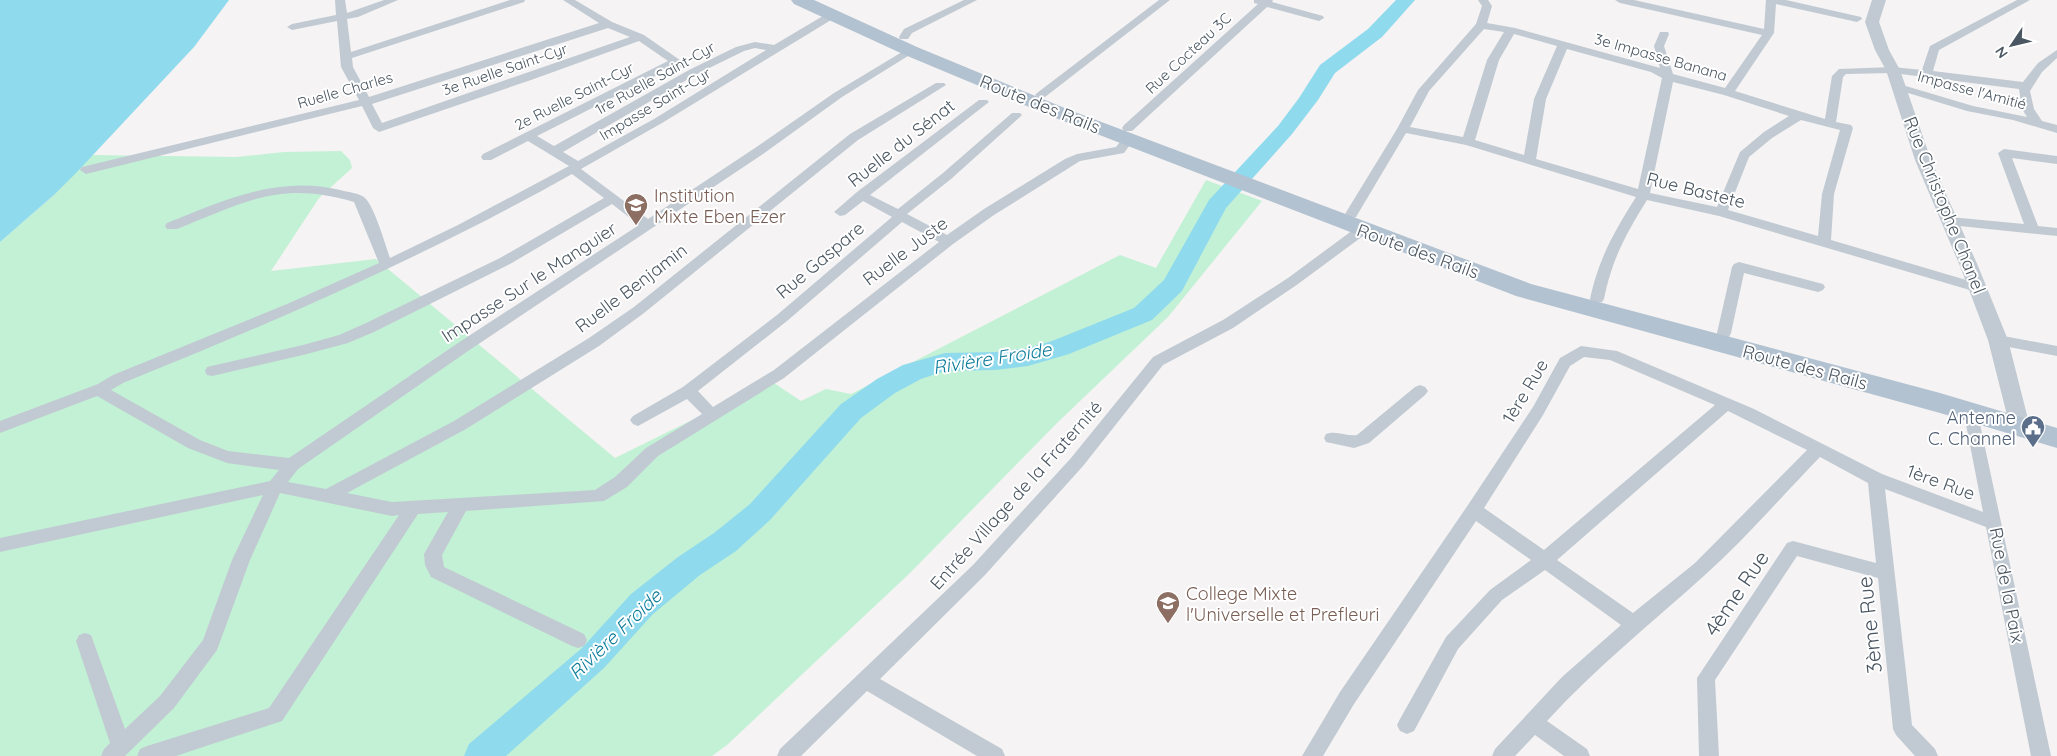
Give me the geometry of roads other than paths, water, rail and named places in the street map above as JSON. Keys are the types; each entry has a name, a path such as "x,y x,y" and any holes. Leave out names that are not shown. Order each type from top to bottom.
{"main road":[{"name":"Route des Rails","path":"800,0 828,8 1060,113 1129,133"},
{"name":"Route des Rails","path":"907,44 1041,95 1129,133 1357,222 1524,290 1940,403 1972,414 2057,424"},
{"name":"Route des Rails","path":"1357,222 1528,278 1724,333 2018,420 2057,438"}],"street":[{"path":"340,0 345,57 365,102"},
{"path":"292,27 319,20 341,18 393,0"},
{"path":"345,57 520,0"},
{"path":"568,0 608,24 640,36 674,62 693,72"},
{"name":"Impasse Sur le Manguier","path":"116,751 167,702 211,644 241,560 275,486 292,465 463,347 759,151 907,44 908,31 972,0"},
{"path":"1041,95 1165,0"},
{"path":"1357,222 1424,90 1481,25 1487,6 1484,0"},
{"path":"1620,0 1770,33"},
{"path":"1728,93 1770,33 1771,0 1864,20"},
{"path":"1823,0 1864,20"},
{"path":"1864,20 1879,0"},
{"path":"1927,72 1934,48 2025,0"},
{"path":"1263,1 1319,18"},
{"name":"Rue Cocteau 3C","path":"1129,133 1263,1"},
{"name":"Impasse Saint-Cyr","path":"0,426 103,388 118,378 220,338 386,264 507,207 776,49 828,8"},
{"name":"Rue Christophe Chanel","path":"1864,20 1893,70 1922,160 1978,288 1998,340 2018,420"},
{"name":"Ruelle Charles","path":"86,170 365,102 608,24"},
{"name":"3e Impasse Banana","path":"1481,25 1511,30 1656,70 1668,77 1728,93 1797,116 1830,124"},
{"path":"1468,142 1493,60 1511,30"},
{"path":"1597,298 1603,271 1620,234 1643,195 1668,77 1659,46 1664,34"},
{"name":"3e Ruelle Saint-Cyr","path":"365,102 379,128 527,78 640,36"},
{"name":"1re Ruelle Saint-Cyr","path":"553,152 693,72 749,46 762,45 776,49"},
{"path":"1529,161 1540,99 1563,45"},
{"path":"2037,123 2028,109 2024,91 2045,62 2057,53"},
{"name":"2e Ruelle Saint-Cyr","path":"487,156 674,62"},
{"path":"1824,244 1828,194 1847,128 1830,124 1838,76 1843,71 1893,70 1927,72 2026,86"},
{"name":"Ruelle Benjamin","path":"328,496 460,426 594,342 639,310 854,137 940,85"},
{"name":"Impasse l'Amitié","path":"1899,86 1971,109 2057,129"},
{"name":"Ruelle du Sénat","path":"840,212 983,102"},
{"name":"Rue Gaspare","path":"638,420 688,391 782,318 901,215 905,208 947,176 1016,115"},
{"path":"1721,212 1744,155 1768,135 1797,116"},
{"name":"Rue Bastete","path":"1403,130 1468,142 1643,195 1721,212 1978,288"},
{"name":"Ruelle Juste","path":"275,486 392,509 598,496 621,482 652,452 779,374 948,241 989,212 1077,158 1120,150 1129,133"},
{"path":"528,136 576,168 648,226"},
{"path":"2032,228 2004,152 2057,160"},
{"path":"172,226 239,200 270,192 304,188 359,199 363,204 386,264"},
{"path":"861,195 948,241"},
{"path":"212,370 303,350 343,339 369,328 505,261 613,198"},
{"path":"1950,221 2057,232"},
{"name":"Entrée Village de la Fraternité","path":"787,756 985,563 1078,462 1158,361 1228,324 1293,281 1357,222"},
{"path":"1724,333 1739,267 1818,287"},
{"path":"1998,340 2057,351"},
{"name":"1ère Rue","path":"1312,756 1347,698 1474,510 1538,411 1565,362 1581,351 1612,355 1749,412 1876,480 1994,522"},
{"path":"103,388 102,392 194,444 228,457 292,465"},
{"path":"688,391 713,416"},
{"path":"1332,438 1354,442 1363,439 1420,391"},
{"path":"1407,725 1452,643 1496,595 1544,561 1610,502 1727,403"},
{"name":"Rue de la Paix","path":"1972,414 2041,756"},
{"path":"1502,756 1568,684 1634,624 1701,568 1817,450"},
{"name":"3ème Rue","path":"1876,480 1903,728 1928,756"},
{"path":"0,545 275,486"},
{"path":"461,505 434,554 434,565 437,572 578,640"},
{"path":"147,756 275,715 412,509"},
{"path":"1474,510 1634,624"},
{"name":"4ème Rue","path":"1709,756 1706,678 1793,548 1886,573"},
{"path":"85,641 116,751"},
{"path":"866,680 995,756"},
{"path":"1533,722 1580,756"}],"water":[{"path":"0,0 229,0 194,47 77,172 0,242"}],"waterway":[{"name":"Rivière Froide","path":"481,756 593,658 642,604 689,566 725,542 760,512 851,411 886,386 912,372 945,362 996,361 1028,357 1060,348 1143,314 1173,285 1217,205 1285,130 1308,100 1327,69 1375,33 1406,0"}],"place":[{"name":"Institution Mixte Eben Ezer","path":"636,226"},
{"name":"Antenne C. Channel","path":"2033,448"},
{"name":"College Mixte l'Universelle et Prefleuri","path":"1168,624"}]}
